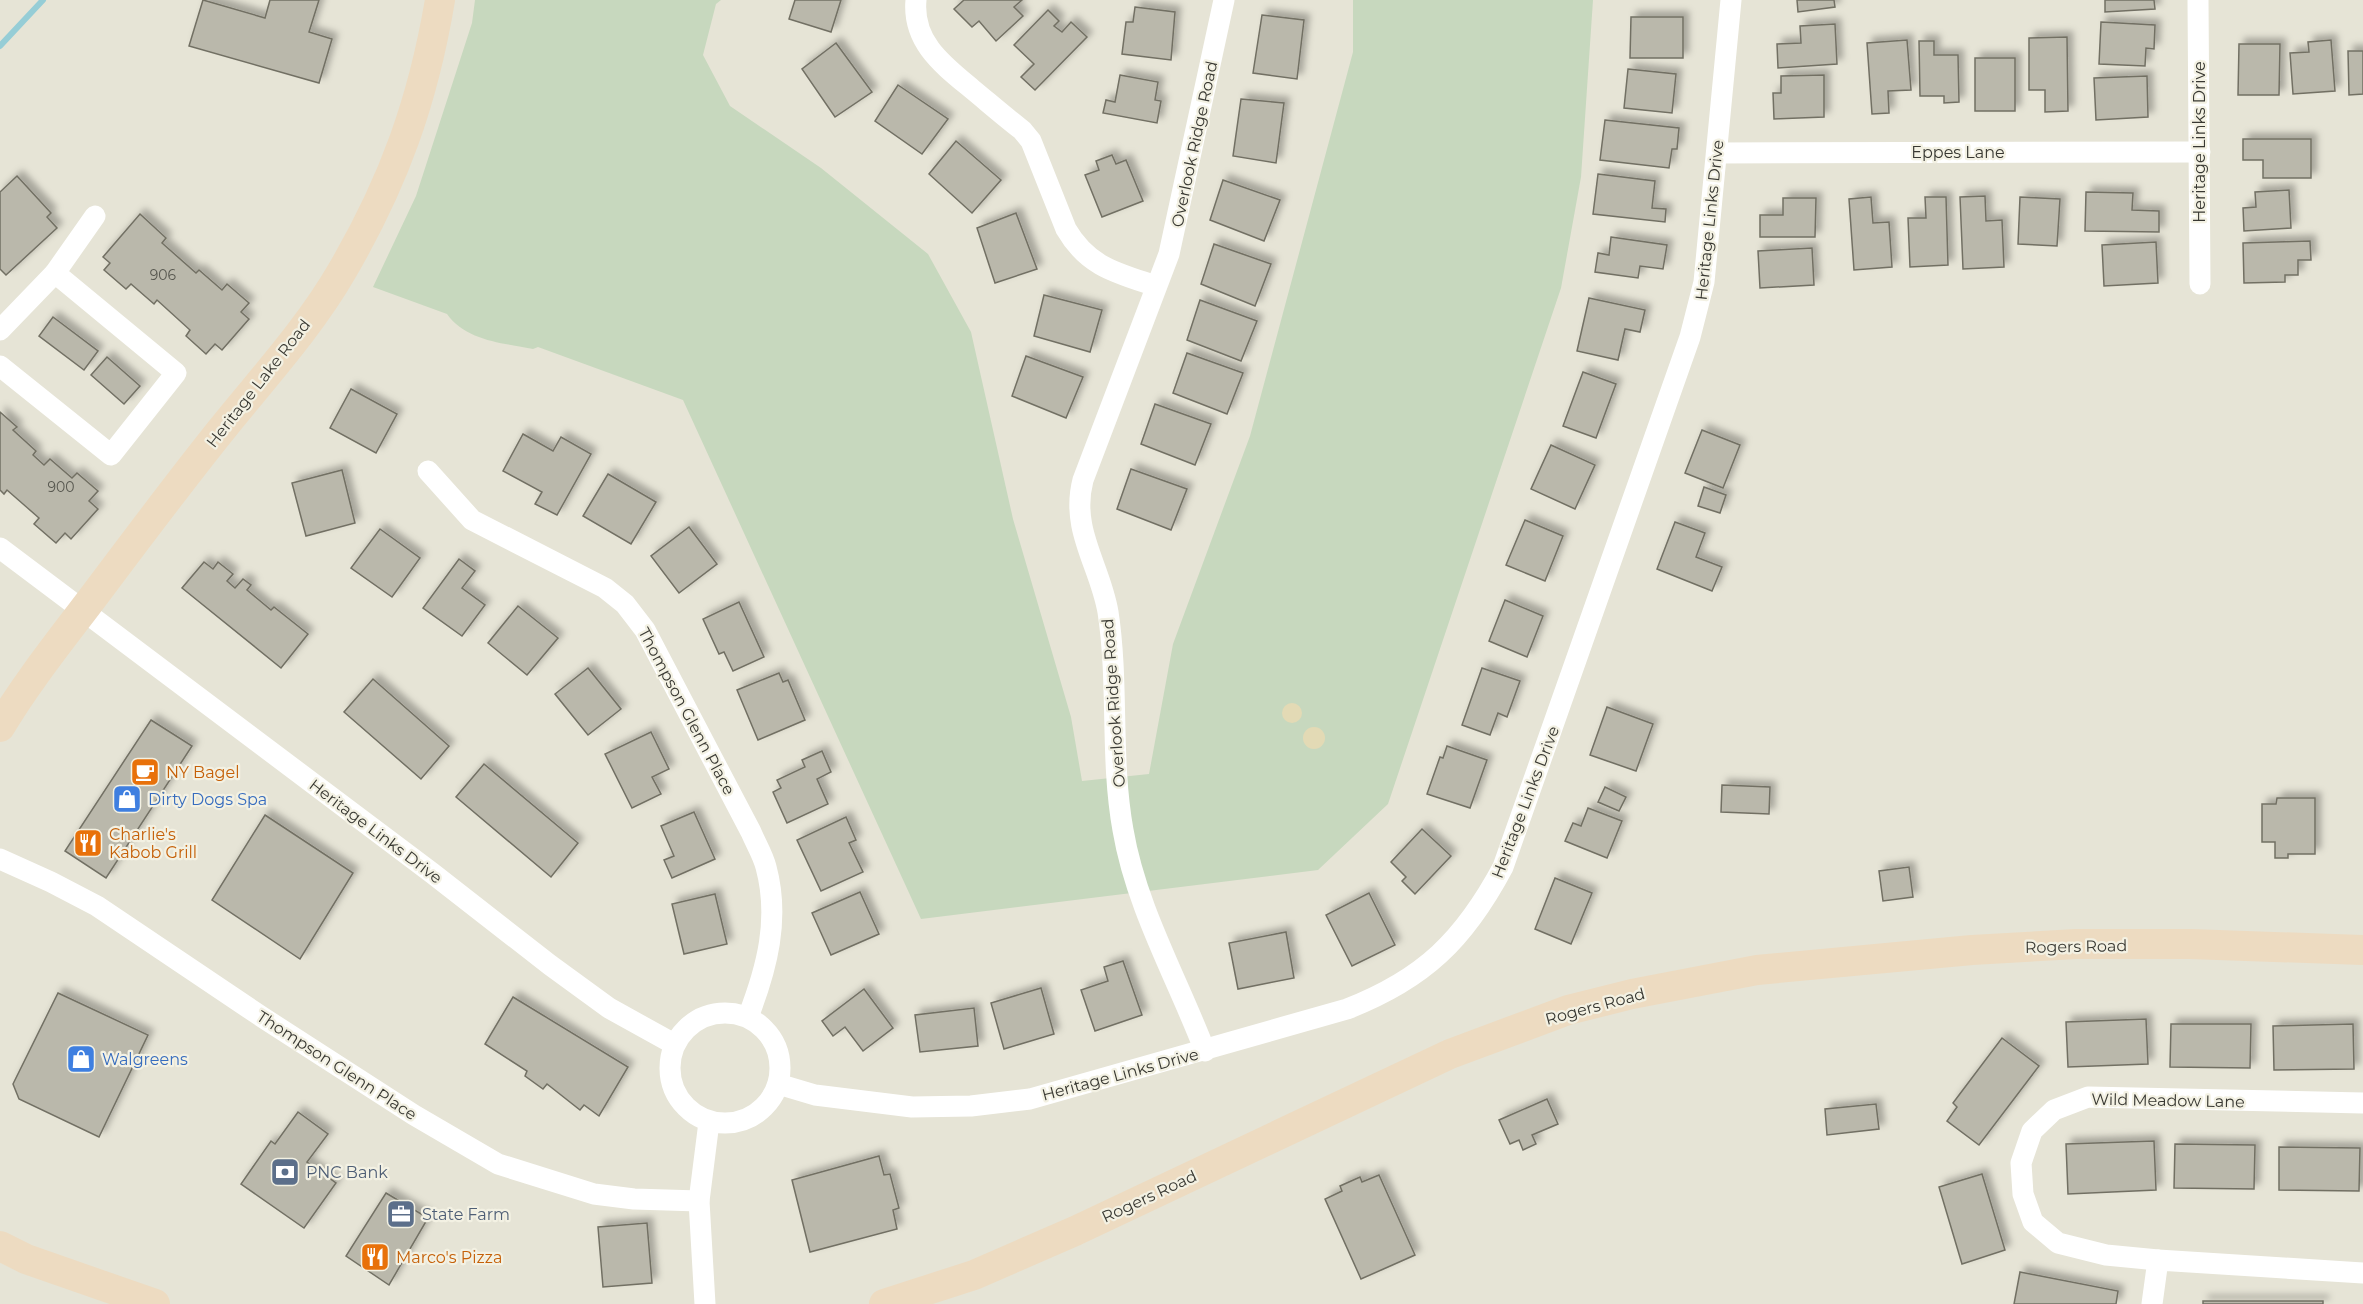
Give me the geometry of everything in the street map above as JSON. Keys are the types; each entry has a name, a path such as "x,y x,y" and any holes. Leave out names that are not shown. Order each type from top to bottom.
{"main road":[{"name":"Heritage Lake Road","path":"0,727 16,700 82,612 213,441 294,341 341,273 378,205 402,150 419,98 440,0"},
{"name":"Rogers Road","path":"884,1304 974,1275 1075,1231 1450,1054 1568,1010 1621,997 1757,970 1876,957 1972,950 2076,944 2190,944 2363,950"},
{"path":"0,1246 36,1262 155,1304"}],"street":[{"path":"916,0 917,27 931,53 1022,130 1031,141 1072,241 1099,265 1156,286"},
{"name":"Overlook Ridge Road","path":"1204,1051 1143,904 1126,849 1120,814 1107,610 1081,527 1078,508 1083,480 1176,231 1224,0"},
{"name":"Heritage Links Drive","path":"778,1084 815,1095 912,1107 971,1106 1030,1099 1347,1009 1387,992 1410,978 1448,946 1476,915 1503,867 1690,337 1704,282 1731,0"},
{"name":"Heritage Links Drive","path":"2198,0 2200,284"},
{"name":"Eppes Lane","path":"1716,153 2200,152"},
{"path":"0,330 56,273 95,216"},
{"path":"0,366 111,456 176,374 56,273"},
{"name":"Thompson Glenn Place","path":"428,471 472,520 605,588 625,604 645,630 751,832 765,865 772,900 772,933 760,986 748,1017"},
{"name":"Heritage Links Drive","path":"0,548 609,1008 674,1044"},
{"name":"Thompson Glenn Place","path":"0,859 97,906 262,1017 414,1115 498,1164 594,1194 634,1199 699,1201"},
{"path":"714,1013 731,1013 748,1017 769,1034 776,1045 781,1071 778,1084 771,1100 759,1112 744,1121 726,1124 709,1122 694,1115 682,1105 674,1091 669,1076 669,1059 674,1044 684,1030 698,1019 714,1013"},
{"name":"Wild Meadow Lane","path":"2363,1103 2088,1097 2054,1110 2032,1131 2021,1163 2023,1194 2033,1222 2058,1243 2106,1255 2363,1273"},
{"path":"705,1304 699,1201 709,1122"},
{"path":"2152,1304 2158,1260"}],"green space":[{"path":"475,0 721,0 716,4 703,55 730,106 821,168 928,254 971,332 1013,519 1071,717 1082,781 1149,774 1173,644 1250,436 1353,52 1353,0 1593,0 1581,177 1561,288 1388,804 1318,870 921,919 683,400 538,347 533,349 510,345 475,335 464,330 447,314 373,287 416,196 472,23"}],"sand":[{"path":"1292,703 1299,706 1302,713 1299,720 1292,723 1285,720 1282,713 1285,706"},
{"path":"1310,727 1318,727 1325,734 1325,742 1318,749 1310,749 1303,742 1303,734"}],"building":[{"path":"203,0 265,18 270,0 319,0 309,32 332,39 319,83 189,46"},
{"path":"795,0 841,0 831,32 789,19"},
{"path":"964,0 1022,0 1014,7 1023,16 996,41 979,21 972,27 954,9"},
{"path":"1797,0 1834,0 1835,7 1798,12"},
{"path":"2105,0 2154,0 2155,9 2105,12"},
{"path":"1135,7 1175,12 1171,60 1122,54 1126,22 1133,22"},
{"path":"1048,10 1059,21 1054,26 1062,32 1071,22 1087,37 1035,90 1021,77 1034,64 1014,45"},
{"path":"1262,15 1304,20 1297,79 1253,73"},
{"path":"1631,17 1683,17 1683,58 1630,58"},
{"path":"2101,22 2155,25 2154,49 2146,48 2145,66 2099,64"},
{"path":"1835,24 1837,64 1778,68 1777,44 1801,43 1800,26"},
{"path":"2067,37 2068,111 2045,112 2045,90 2029,90 2029,38"},
{"path":"1907,40 1911,90 1888,91 1889,113 1872,114 1867,43"},
{"path":"2331,40 2335,91 2293,94 2290,53 2309,52 2308,42"},
{"path":"1919,41 1934,41 1934,55 1958,55 1959,102 1944,103 1944,96 1920,96"},
{"path":"836,43 872,92 835,117 802,69"},
{"path":"2239,44 2280,44 2279,95 2238,95"},
{"path":"2348,51 2363,51 2363,94 2349,95"},
{"path":"1975,58 2015,58 2015,111 1975,111"},
{"path":"1628,69 1676,74 1672,113 1624,108"},
{"path":"1120,75 1158,82 1155,100 1161,101 1157,123 1103,113 1106,100 1115,102"},
{"path":"1824,75 1824,117 1774,119 1773,93 1781,93 1781,76"},
{"path":"2147,76 2148,117 2096,120 2094,78"},
{"path":"898,85 948,119 922,154 875,121"},
{"path":"1241,99 1284,103 1276,163 1233,156"},
{"path":"1605,120 1679,128 1677,149 1672,149 1669,168 1600,160"},
{"path":"2243,139 2311,139 2311,178 2263,178 2263,160 2243,160"},
{"path":"956,141 1001,180 972,213 929,174"},
{"path":"1112,155 1116,164 1126,160 1143,201 1102,217 1085,175 1099,170 1096,161"},
{"path":"1598,174 1655,181 1652,208 1666,209 1665,222 1593,214"},
{"path":"17,176 51,213 47,217 57,228 6,275 0,269 0,192"},
{"path":"1223,180 1280,200 1264,241 1210,220"},
{"path":"2289,190 2291,228 2244,231 2243,208 2256,207 2255,192"},
{"path":"2086,192 2133,193 2132,210 2159,211 2159,232 2085,231"},
{"path":"1985,196 1986,221 2002,220 2004,267 1963,269 1960,197"},
{"path":"1871,197 1873,223 1889,222 1892,267 1854,270 1849,199"},
{"path":"1925,197 1946,197 1948,265 1910,267 1908,218 1926,218"},
{"path":"2020,197 2060,199 2057,246 2018,244"},
{"path":"1783,198 1816,198 1815,237 1760,237 1760,215 1783,215"},
{"path":"1016,213 1037,269 995,283 977,228"},
{"path":"140,214 166,238 162,243 196,273 199,270 222,290 227,284 249,303 241,312 249,319 222,350 215,344 206,354 186,336 190,330 157,300 154,304 131,284 126,289 104,270 110,263 103,257"},
{"path":"1611,237 1667,245 1663,269 1640,266 1638,278 1595,272 1598,253 1609,255"},
{"path":"2310,241 2311,260 2298,260 2298,275 2285,275 2285,282 2244,283 2243,243"},
{"path":"2156,242 2158,283 2104,286 2102,245"},
{"path":"1214,244 1271,264 1255,306 1201,284"},
{"path":"1812,248 1814,285 1760,288 1758,251"},
{"path":"1044,295 1102,310 1090,352 1034,336"},
{"path":"1589,298 1645,310 1640,332 1625,329 1618,360 1577,351"},
{"path":"1200,300 1257,321 1241,361 1187,340"},
{"path":"53,317 98,351 84,370 39,336"},
{"path":"1187,353 1243,373 1227,414 1173,393"},
{"path":"1026,356 1083,377 1066,418 1012,396"},
{"path":"107,357 140,386 124,404 91,375"},
{"path":"1583,372 1616,384 1596,438 1563,426"},
{"path":"351,389 397,414 376,453 330,428"},
{"path":"1155,404 1211,424 1195,465 1141,444"},
{"path":"0,412 17,427 13,430 36,451 33,455 44,465 50,459 72,478 77,473 98,491 89,501 98,509 71,539 65,533 56,543 34,524 39,518 7,490 4,494 0,490"},
{"path":"1702,430 1740,445 1723,488 1685,473"},
{"path":"523,434 553,451 561,437 591,454 557,515 535,504 542,492 503,471"},
{"path":"1551,445 1595,465 1575,509 1531,489"},
{"path":"1131,469 1187,489 1171,530 1117,509"},
{"path":"342,470 355,523 306,536 292,483"},
{"path":"608,474 656,502 631,544 583,516"},
{"path":"1704,487 1726,495 1720,513 1698,506"},
{"path":"1525,520 1563,536 1545,581 1506,565"},
{"path":"1675,522 1705,533 1696,557 1722,567 1712,591 1657,569"},
{"path":"689,527 717,564 679,593 651,556"},
{"path":"380,529 420,558 392,597 351,568"},
{"path":"459,559 475,571 462,588 485,605 462,636 423,608"},
{"path":"204,562 213,569 218,562 233,574 227,581 235,588 243,579 251,585 247,590 271,610 274,607 308,634 281,668 182,588"},
{"path":"1505,600 1543,616 1527,657 1489,641"},
{"path":"739,602 764,657 733,671 724,652 719,654 703,619"},
{"path":"518,606 558,638 527,675 488,643"},
{"path":"588,668 621,709 588,735 555,694"},
{"path":"1482,668 1520,681 1507,717 1498,713 1490,735 1462,725"},
{"path":"779,673 783,682 788,680 805,720 758,740 737,690"},
{"path":"373,679 449,746 421,779 344,712"},
{"path":"1607,707 1653,724 1636,771 1590,755"},
{"path":"151,720 192,746 106,878 65,851"},
{"path":"651,732 669,769 652,777 661,794 632,808 605,754"},
{"path":"1447,746 1487,760 1470,808 1427,794 1440,757 1443,758"},
{"path":"822,751 831,772 817,779 828,804 787,823 773,792 781,788 777,780 805,767 802,760"},
{"path":"484,764 578,843 551,877 456,797"},
{"path":"1722,785 1770,787 1769,814 1721,812"},
{"path":"1605,787 1626,797 1619,811 1598,802"},
{"path":"2277,798 2315,798 2315,854 2288,854 2288,858 2275,858 2275,842 2262,842 2262,804 2276,804"},
{"path":"1588,808 1622,821 1607,858 1565,841 1573,823 1581,826"},
{"path":"694,812 715,859 672,878 664,860 674,856 661,826"},
{"path":"265,815 353,873 300,959 212,900"},
{"path":"846,817 856,840 849,843 863,872 821,891 797,840"},
{"path":"1422,829 1451,856 1415,894 1402,881 1406,877 1391,862"},
{"path":"1909,867 1913,897 1883,901 1879,871"},
{"path":"1555,878 1592,893 1571,944 1535,929"},
{"path":"860,892 879,934 831,955 812,913"},
{"path":"1369,893 1395,945 1352,966 1326,915"},
{"path":"715,894 727,944 684,954 672,904"},
{"path":"1286,932 1294,978 1238,989 1229,943"},
{"path":"1123,961 1142,1015 1095,1031 1081,990 1108,981 1104,967"},
{"path":"1041,988 1054,1034 1004,1049 991,1003"},
{"path":"864,989 893,1028 863,1051 845,1027 833,1036 822,1021"},
{"name":"Walgreens","path":"58,993 148,1035 99,1137 19,1099 13,1084"},
{"path":"513,997 628,1067 599,1116 584,1105 580,1110 547,1084 543,1089 525,1076 527,1071 485,1044"},
{"path":"974,1008 978,1046 920,1052 915,1015"},
{"path":"2146,1019 2148,1064 2068,1067 2066,1022"},
{"path":"2171,1024 2251,1024 2250,1068 2170,1067"},
{"path":"2353,1024 2354,1069 2274,1070 2273,1026"},
{"path":"2002,1038 2039,1066 1979,1145 1947,1121 1957,1107 1953,1103"},
{"path":"1547,1099 1558,1124 1532,1135 1536,1144 1523,1150 1519,1140 1510,1144 1499,1120"},
{"path":"1876,1104 1879,1129 1827,1135 1825,1109"},
{"name":"PNC Bank","path":"298,1112 328,1134 307,1162 336,1183 304,1228 241,1184 271,1141 275,1144"},
{"path":"2154,1141 2156,1190 2068,1194 2066,1144"},
{"path":"2175,1144 2255,1145 2254,1189 2174,1188"},
{"path":"2279,1147 2360,1148 2359,1191 2279,1190"},
{"path":"879,1156 884,1175 890,1174 899,1208 893,1210 897,1229 810,1252 792,1180"},
{"path":"1982,1174 2005,1250 1962,1264 1939,1187"},
{"path":"1379,1175 1415,1255 1361,1279 1325,1199 1342,1191 1340,1186 1360,1177 1362,1182"},
{"path":"386,1193 428,1218 389,1285 346,1256"},
{"path":"647,1223 652,1283 603,1287 598,1227"},
{"path":"2020,1272 2118,1291 2116,1304 2014,1304"},
{"path":"2203,1301 2323,1301 2323,1304 2203,1304"}],"waterway":[{"path":"0,46 43,0"}],"place":[{"name":"NY Bagel","path":"145,772"},
{"name":"Dirty Dogs Spa","path":"127,799"},
{"name":"Charlie's Kabob Grill","path":"88,843"},
{"name":"Walgreens","path":"81,1059"},
{"name":"PNC Bank","path":"285,1172"},
{"name":"State Farm","path":"401,1214"},
{"name":"Marco's Pizza","path":"375,1257"}]}
